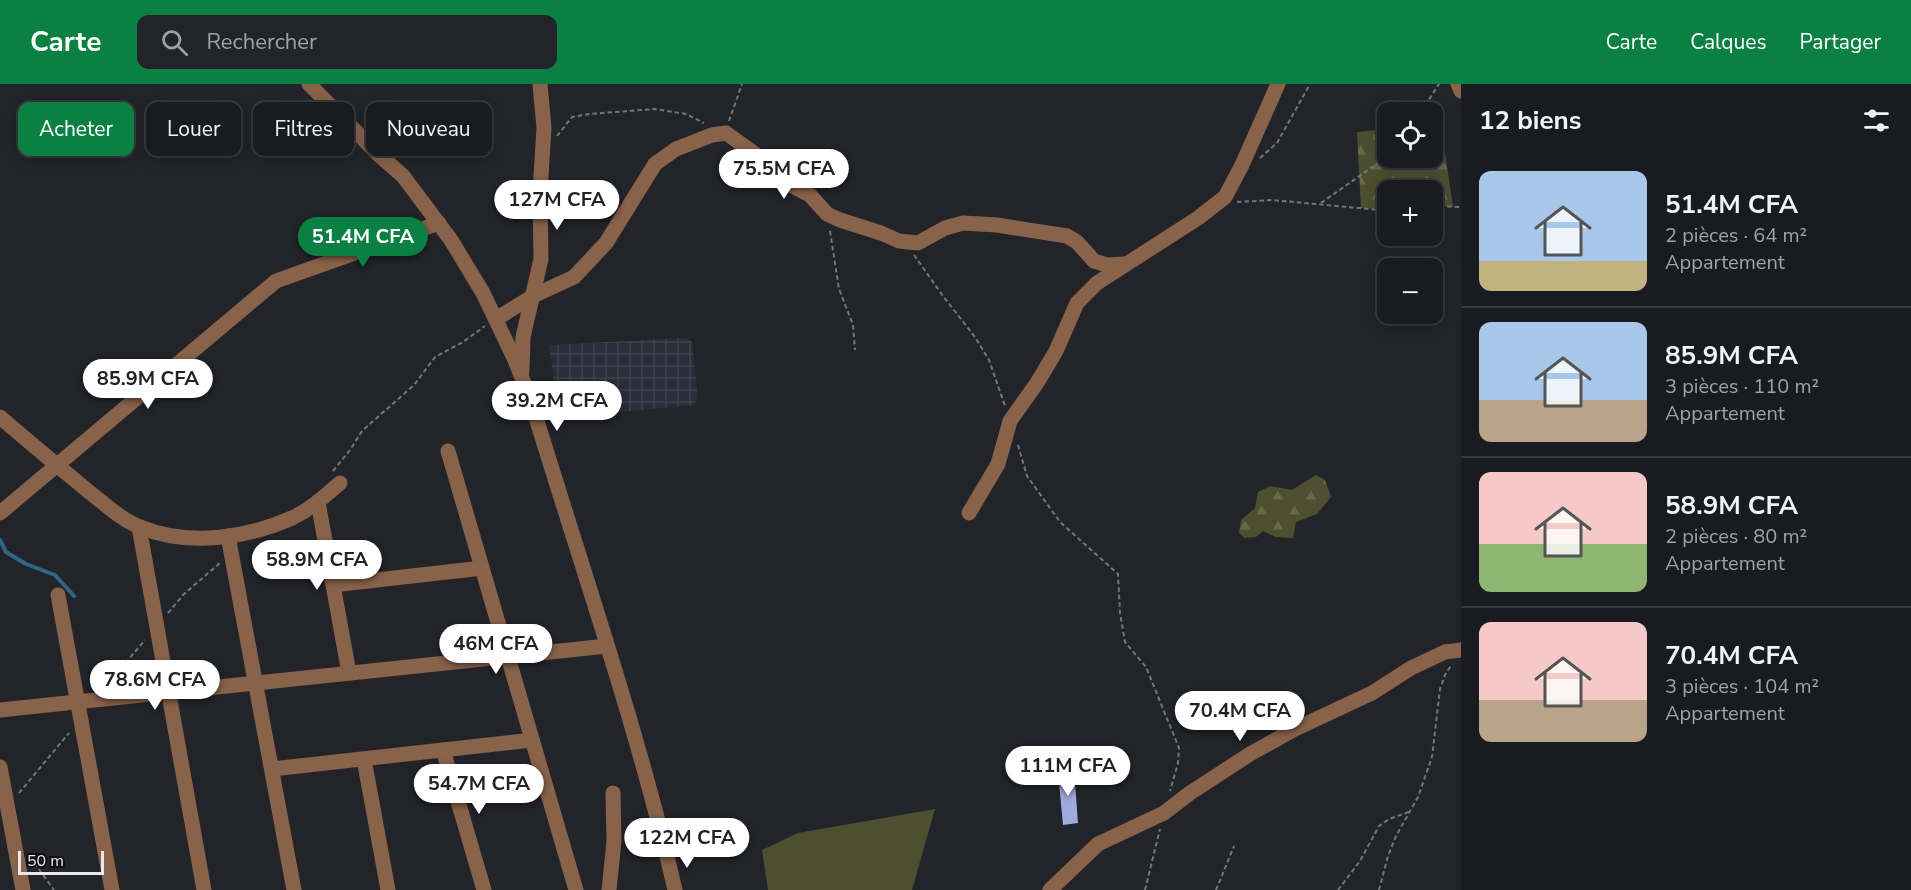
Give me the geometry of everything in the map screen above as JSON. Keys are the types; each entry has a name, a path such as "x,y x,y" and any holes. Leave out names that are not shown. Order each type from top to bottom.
{"street":[{"path":"309,84 403,176 439,223 483,293 496,319 522,377 607,646 675,890"},
{"path":"522,377 523,337 541,259 540,192 544,128 540,84"},
{"path":"969,513 998,464 1010,421 1056,351 1077,303 1097,283 1198,218 1224,197 1242,165 1278,84"},
{"path":"1458,84 1461,91"},
{"path":"496,319 533,296 574,277 606,243 655,164 676,149 712,135 726,133 758,156 787,183 810,195 827,214 899,241 918,243 945,228 963,223 997,225 1067,236 1077,242 1094,261 1107,265 1124,264"},
{"path":"0,513 276,282 439,223"},
{"path":"0,417 109,507 139,527 173,536 207,538 253,532 294,517 318,502 340,483"},
{"path":"448,452 576,890"},
{"path":"318,502 349,673"},
{"path":"139,527 204,890"},
{"path":"228,536 294,890"},
{"path":"333,585 482,568"},
{"path":"58,595 112,890"},
{"path":"0,710 607,646"},
{"path":"1050,890 1098,844 1164,813 1220,773 1293,730 1372,693 1411,668 1445,652 1458,654"},
{"path":"272,769 532,740"},
{"path":"443,750 484,890"},
{"path":"364,759 388,890"},
{"path":"0,767 23,890"},
{"path":"609,890 614,841 613,794"}],"path":[{"path":"726,133 742,84"},
{"path":"1256,162 1277,143 1310,84"},
{"path":"1427,102 1438,84"},
{"path":"542,161 562,127 572,117 656,109 686,114 706,123"},
{"path":"1320,203 1377,164"},
{"path":"1229,204 1272,200 1377,210"},
{"path":"1443,206 1461,207"},
{"path":"827,214 839,289 853,325 855,350"},
{"path":"899,241 911,251 942,296 975,337 988,360 1010,421"},
{"path":"1017,442 1028,476 1060,522 1118,574 1120,613 1125,642 1146,667 1179,748 1178,764 1145,890"},
{"path":"1379,890 1388,856 1418,797 1432,757 1440,689 1445,675 1458,654"},
{"path":"1338,890 1360,861 1379,826 1389,819 1409,813"},
{"path":"1216,890 1234,846"},
{"path":"26,851 54,890"}],"shaded area":[{"path":"686,338 692,342 698,398 694,405 559,418 549,345"}],"green space":[{"path":"1377,130 1377,168 1443,168 1443,139 1453,207 1443,206 1443,180 1377,180 1377,209 1361,208 1357,132"},
{"path":"1316,475 1325,480 1331,497 1317,514 1296,522 1293,538 1276,537 1263,531 1256,537 1245,538 1239,533 1241,520 1255,508 1258,492 1270,486 1292,490"},
{"path":"935,809 912,890 768,890 762,850 798,833"}],"building":[{"path":"1074,770 1078,823 1063,825 1058,772"}],"waterway":[{"path":"0,540 6,552 26,564 55,575 74,596"}]}
